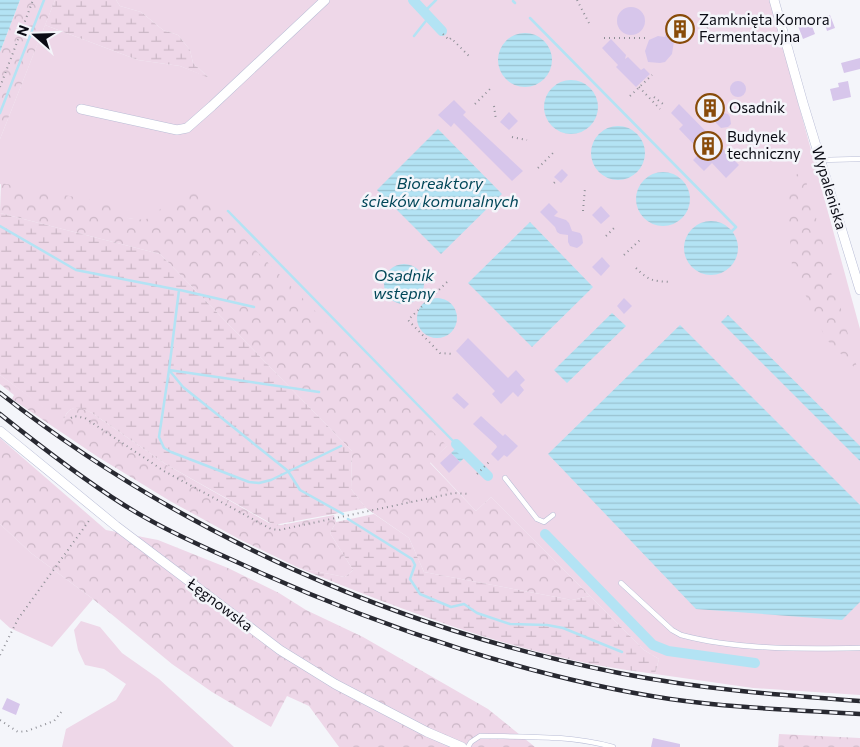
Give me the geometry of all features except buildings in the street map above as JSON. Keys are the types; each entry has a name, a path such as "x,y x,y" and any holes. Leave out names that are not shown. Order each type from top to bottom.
{"street":[{"path":"81,109 177,130 186,128 325,0"},
{"name":"Wypaleniska","path":"774,0 860,290"},
{"name":"Łęgnowska","path":"0,431 97,511 280,650 335,684 427,732 462,747"}],"lane":[{"path":"821,160 860,159"},
{"path":"505,478 537,519 544,522 553,515"},
{"path":"621,583 672,630 686,636 754,646 808,649 860,648"},
{"path":"468,747 471,742 480,736 566,738 613,747"}],"path":[{"path":"0,87 33,0"},
{"path":"577,0 590,25"},
{"path":"707,28 712,24 733,22 738,18"},
{"path":"443,34 449,40 451,38 471,58"},
{"path":"604,38 648,38"},
{"path":"630,96 652,75"},
{"path":"639,87 660,109"},
{"path":"475,104 492,88"},
{"path":"654,97 663,104"},
{"path":"494,106 496,120"},
{"path":"512,137 527,140"},
{"path":"538,168 555,151"},
{"path":"554,183 557,180"},
{"path":"583,211 585,188"},
{"path":"606,236 616,226"},
{"path":"624,256 641,239"},
{"path":"636,268 646,278 653,281 671,282"},
{"path":"447,282 408,320 440,353 454,354"},
{"path":"71,418 74,416 85,418 164,471 271,529 280,530 372,512 454,493 469,494"},
{"path":"477,474 490,462"},
{"path":"1,654 18,619 97,511"},
{"path":"0,720 18,732 27,731 54,721 62,710"}],"green space":[{"path":"20,0 55,0 0,139 0,52"},
{"path":"55,0 116,0 120,6 141,12 163,30 178,35 190,50 193,63 209,78 180,66 138,60 45,25"},
{"path":"116,0 770,0 860,329 860,695 753,688 655,674 659,659 644,650 491,497 476,511 430,462 447,446 145,221 0,184 0,139 45,25 138,60 180,66 208,77 193,63 190,50 178,35 163,30 141,12 120,6"},
{"path":"803,170 858,371 826,339 792,266 786,182"},
{"path":"1,183 117,205 128,218 145,220 193,186 447,446 430,463 476,511 491,497 590,596 572,600 424,572 409,538 366,508 351,489 352,451 160,254 0,213"},
{"path":"0,213 160,254 352,451 351,489 366,508 274,525 167,465 92,413 74,408 68,412 63,422 0,375"},
{"path":"0,375 63,421 68,412 74,408 92,413 167,465 269,523 281,525 334,515 336,522 330,533 353,570 345,577 299,568 239,539 170,501 98,457 12,399 14,395 0,384"},
{"path":"0,438 106,530 158,540 228,568 279,593 306,610 363,637 488,709 535,747 339,747 309,706 287,696 271,727 212,692 172,664 93,599 31,553 0,524"},
{"path":"374,514 409,538 424,572 572,600 590,596 644,650 659,659 655,674 554,656 480,635 371,597 299,568 345,577 353,570 330,533 336,522"},
{"path":"0,524 31,553 93,599 52,647 10,628 0,619"},
{"path":"81,621 100,627 122,653 159,679 234,747 62,747 66,729 116,700 126,684 104,669 85,665 78,650 74,630"},
{"path":"779,734 860,738 860,747 778,747"}],"water":[{"path":"0,0 20,0 0,52"},
{"path":"525,33 535,35 544,41 550,50 552,60 550,70 544,79 535,85 525,87 515,85 506,79 500,70 498,60 500,50 506,41 515,35"},
{"path":"571,80 581,82 590,88 596,97 598,107 596,117 590,126 581,132 571,134 561,132 552,126 546,117 544,107 546,97 552,88 561,82"},
{"path":"618,126 628,128 637,134 643,143 645,153 643,163 637,172 628,178 618,180 608,178 599,172 593,163 591,153 593,143 599,134 608,128"},
{"name":"Bioreaktory ścieków komunalnych","path":"438,129 502,194 441,254 377,190"},
{"path":"663,172 673,174 682,180 688,189 690,199 688,209 682,218 673,224 663,226 653,224 644,218 638,209 636,199 638,189 644,180 653,174"},
{"path":"711,221 721,223 730,229 736,238 738,248 736,258 730,267 721,273 711,275 701,273 692,267 686,258 684,248 686,238 692,229 701,223"},
{"name":"Bioreaktory ścieków komunalnych","path":"530,222 593,287 532,347 468,283"},
{"name":"Osadnik wstępny","path":"404,264 418,270 424,284 418,298 404,304 390,298 384,284 390,270"},
{"name":"Osadnik wstępny","path":"437,298 451,304 457,318 451,332 437,338 423,332 417,318 423,304"},
{"path":"612,313 626,326 567,383 554,370"},
{"path":"728,315 860,446 860,461 721,322"},
{"path":"680,325 860,505 860,602 842,620 696,609 548,454"},
{"path":"461,443 470,452 460,462 451,453"}],"waterway":[{"path":"0,113 44,0"},
{"path":"413,0 442,31"},
{"path":"424,12 436,0"},
{"path":"414,36 429,17"},
{"path":"530,18 736,227 732,231"},
{"path":"228,211 456,444"},
{"path":"0,226 76,270 179,290 169,370 183,387 288,471 300,490 343,514"},
{"path":"180,290 254,307"},
{"path":"319,392 169,370 159,437 164,448 171,452 249,482 259,483 271,480 341,446"},
{"path":"456,444 488,476"},
{"path":"348,519 412,559 415,565 410,579 420,594 451,607 464,604 477,613 510,624 547,625 563,628 622,652"},
{"path":"545,534 653,645 668,651 755,663"}],"railway":[{"path":"0,393 69,444 141,490 216,532 293,569 373,602 454,631 536,654 619,673 649,679 769,694 860,701"},
{"path":"0,414 92,483 124,505 157,524 309,594 410,632 514,665 618,690 717,705 860,714"}],"place":[{"name":"Zamknięta Komora Fermentacyjna","path":"680,29"},
{"name":"Osadnik","path":"710,108"},
{"name":"Budynek techniczny","path":"708,146"}]}
